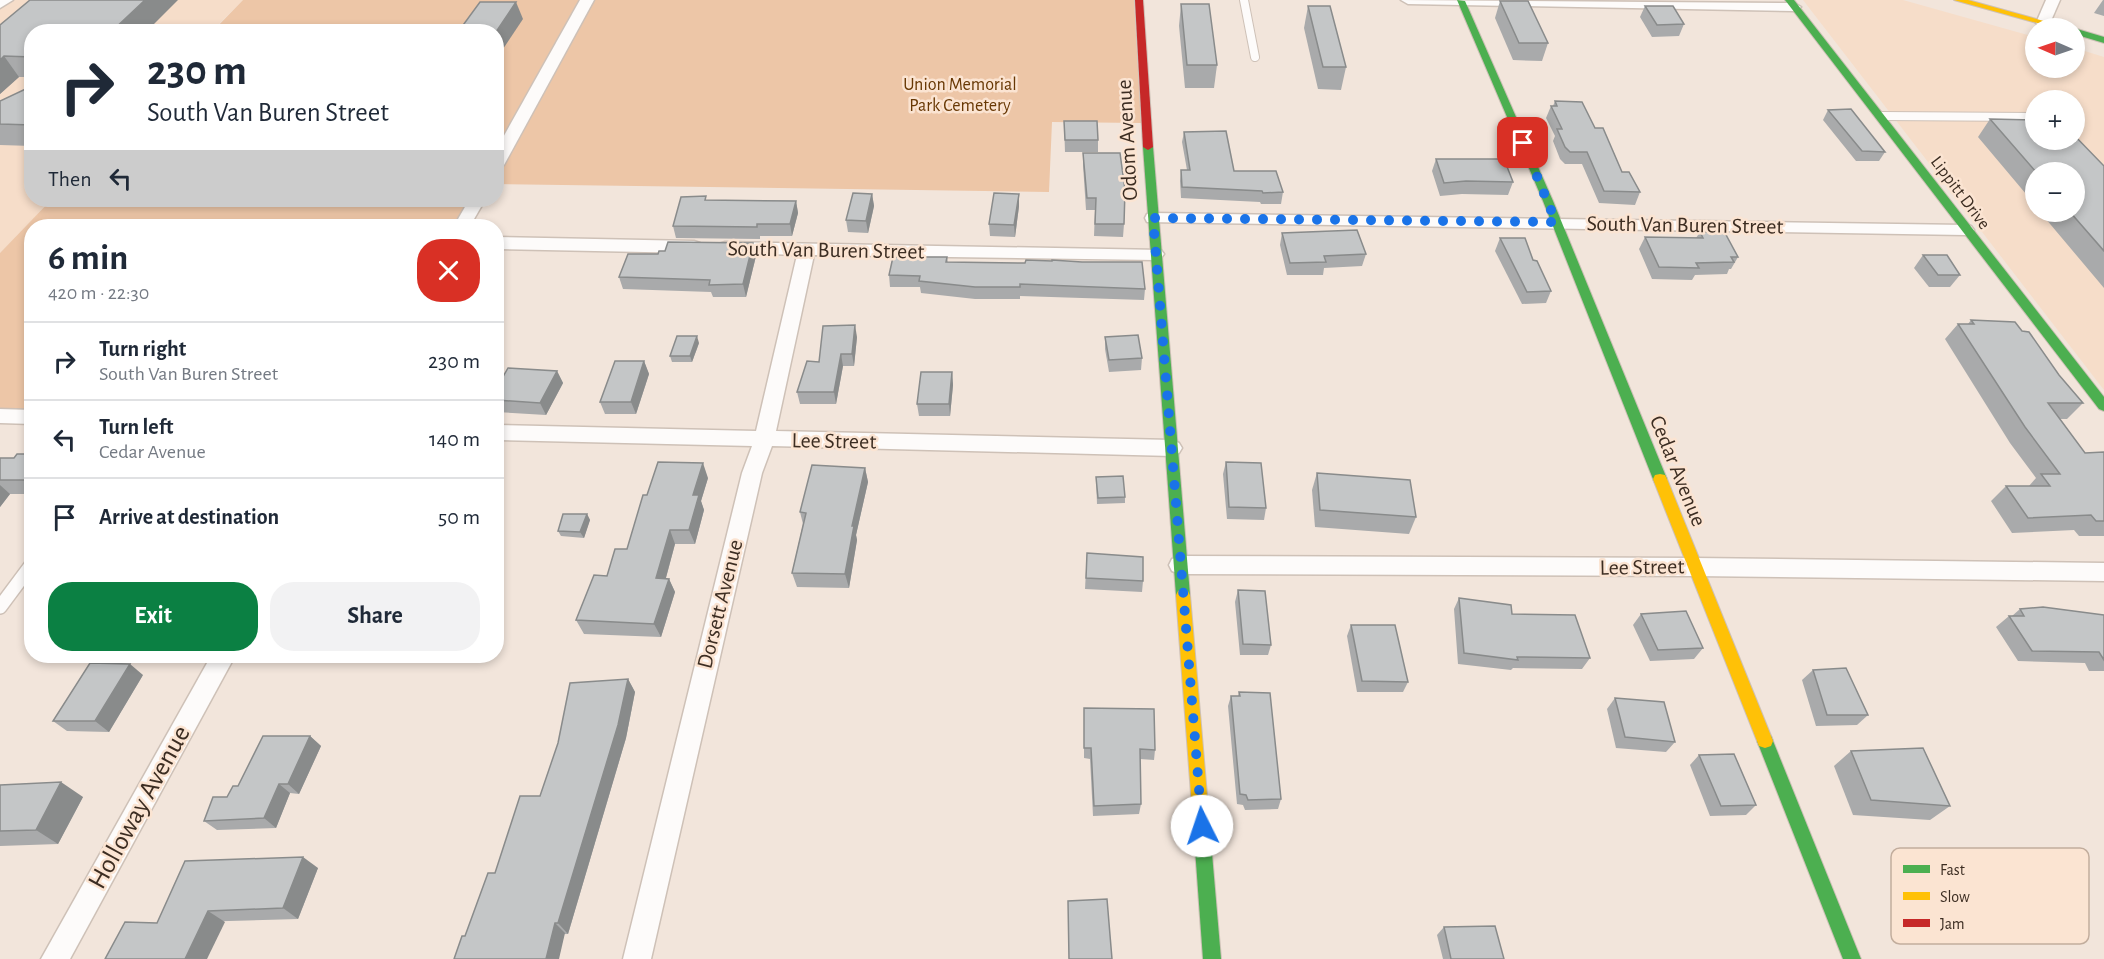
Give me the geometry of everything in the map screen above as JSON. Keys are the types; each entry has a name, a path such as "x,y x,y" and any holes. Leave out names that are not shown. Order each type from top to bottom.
{"street":[{"path":"0,4 6,0"},
{"path":"504,150 587,0"},
{"name":"Odom Avenue","path":"1139,0 1155,254 1212,959"},
{"path":"1408,0 1791,3"},
{"path":"1958,0 2025,18"},
{"path":"2045,18 2053,0"},
{"name":"Cedar Avenue","path":"1461,2 1556,222 1852,959"},
{"name":"Lippitt Drive","path":"1791,3 1880,116 1965,230 2104,406"},
{"path":"2085,35 2104,40"},
{"name":"South Van Buren Street","path":"1153,218 1556,222 1965,230"},
{"name":"South Van Buren Street","path":"504,243 1155,254"},
{"name":"Dorsett Avenue","path":"637,959 747,496 764,440 799,275 807,249"},
{"path":"0,416 24,417"},
{"name":"Lee Street","path":"504,432 1172,448"},
{"name":"Lee Street","path":"1180,565 1695,567 2104,572"},
{"name":"Holloway Avenue","path":"55,959 219,663"}],"lane":[{"path":"1244,0 1255,57"},
{"path":"1880,116 2025,117"},
{"path":"2088,387 2104,388"},
{"path":"0,607 24,575"}],"shaded area":[{"path":"10,0 243,0 219,24 24,24 24,207 44,207 33,219 24,219 24,228 0,253 0,8"},
{"path":"1803,0 1903,0 2025,34 2025,78 2085,78 2085,51 2104,57 2104,390"}],"green space":[{"path":"243,0 582,0 504,139 504,24 220,24"},
{"name":"Union Memorial Park Cemetery","path":"593,0 1134,0 1141,123 1052,122 1049,192 504,184 504,162"},
{"path":"44,207 465,207 458,219 33,219"},
{"path":"24,228 24,412 0,411 0,253"}],"building":[{"path":"30,0 145,0 120,24 24,24 24,57 4,56 0,60 0,25"},
{"path":"1500,1 1528,1 1548,43 1519,43"},
{"path":"480,2 516,2 501,24 464,24"},
{"path":"1181,4 1209,4 1217,65 1187,65"},
{"path":"1308,6 1330,6 1346,67 1323,67"},
{"path":"1645,6 1673,6 1684,24 1657,25"},
{"path":"24,90 24,125 0,124 0,101"},
{"path":"1555,101 1582,102 1595,128 1603,128 1622,172 1629,172 1640,192 1604,191 1587,152 1570,152 1565,147 1557,129 1562,129 1551,106 1557,106"},
{"path":"1851,109 1885,152 1862,151 1828,110"},
{"path":"1990,119 2025,120 2025,150 2085,150 2085,146 2104,166 2104,251 2079,222 2085,222 2085,162 2027,162"},
{"path":"1064,121 1097,121 1098,140 1065,140"},
{"path":"1226,131 1234,171 1276,171 1283,192 1263,193 1262,191 1182,187 1181,170 1190,170 1184,132"},
{"path":"1083,153 1120,153 1125,190 1124,224 1095,224 1096,198 1087,198"},
{"path":"1436,159 1504,159 1513,182 1444,183"},
{"path":"853,193 872,194 866,221 846,220"},
{"path":"994,193 1019,194 1014,225 989,224"},
{"path":"706,196 705,200 796,201 790,224 757,224 757,227 673,226 681,197"},
{"path":"1357,230 1366,254 1324,256 1326,262 1290,263 1282,233"},
{"path":"1700,232 1725,233 1738,257 1731,257 1734,262 1696,263 1699,268 1659,267 1645,237 1703,238"},
{"path":"1500,238 1525,238 1533,260 1537,261 1551,291 1527,292"},
{"path":"668,242 753,243 743,284 709,285 710,280 619,277 628,254 658,254 659,251 665,251"},
{"path":"1923,255 1947,255 1960,275 1938,275"},
{"path":"893,257 947,257 946,262 1025,263 1026,260 1052,260 1142,262 1145,289 1020,284 1020,287 975,287 919,281 920,276 889,275"},
{"path":"1971,320 2015,322 2022,331 2029,332 2059,375 2083,403 2048,403 2085,453 2104,452 2104,521 2096,521 2091,515 2028,518 2006,486 2050,486 2041,474 2060,474 2025,427 1958,324 1974,324"},
{"path":"855,325 852,354 841,354 834,392 797,392 807,361 819,362 823,326"},
{"path":"1138,335 1142,358 1109,360 1105,337"},
{"path":"677,336 697,336 690,356 670,356"},
{"path":"615,361 644,361 631,402 600,402"},
{"path":"508,368 557,371 540,403 504,401 504,375"},
{"path":"921,372 952,372 949,404 917,404"},
{"path":"17,454 24,454 24,480 0,480 0,458 14,458"},
{"path":"658,462 703,463 693,495 699,495 689,530 670,530 656,578 669,579 654,624 576,620 594,575 607,576 615,549 627,549 643,495 647,495"},
{"path":"1226,462 1261,463 1266,508 1229,507"},
{"path":"812,465 865,468 852,526 854,526 845,574 792,573 806,513 800,512"},
{"path":"1317,473 1410,480 1416,517 1320,510"},
{"path":"1123,476 1125,497 1098,498 1096,477"},
{"path":"563,514 587,514 580,532 558,531"},
{"path":"1087,553 1143,557 1143,581 1086,578"},
{"path":"1238,590 1265,591 1271,645 1243,644"},
{"path":"1459,598 1511,605 1512,614 1575,615 1590,658 1517,657 1518,660 1464,653"},
{"path":"2043,607 2104,615 2104,660 2099,652 2032,651 2009,616 2024,616 2020,609"},
{"path":"1686,611 1703,648 1658,650 1641,614"},
{"path":"1351,625 1395,625 1408,682 1362,681"},
{"path":"90,663 130,664 95,721 53,721"},
{"path":"1846,668 1868,715 1827,715 1813,670"},
{"path":"628,679 618,725 558,923 555,923 546,959 454,959 488,873 495,873 520,796 540,796 558,743 570,683"},
{"path":"1239,692 1270,693 1281,799 1248,800 1246,795 1240,794 1231,696 1240,696"},
{"path":"1615,698 1664,702 1675,742 1625,737"},
{"path":"1084,708 1154,709 1155,750 1140,749 1141,804 1094,806 1091,748 1084,748"},
{"path":"263,736 310,736 288,784 279,784 264,818 204,821 213,797 227,797 233,786 238,786"},
{"path":"1923,748 1950,806 1871,800 1851,751"},
{"path":"1734,754 1756,805 1721,806 1699,755"},
{"path":"61,782 36,830 0,831 0,785"},
{"path":"303,857 283,908 208,911 185,959 105,959 125,922 157,923 185,861"},
{"path":"1107,899 1112,959 1069,959 1068,901"},
{"path":"1495,926 1504,959 1451,959 1444,927"}],"traffic: fast":[{"path":"1789,0 2104,406"},
{"path":"1461,1 1548,201 1660,479"},
{"path":"2085,34 2104,40"},
{"path":"1148,147 1183,595"},
{"path":"1765,741 1852,959"},
{"path":"1200,807 1212,959"}],"traffic: slow":[{"path":"1958,0 2026,18"},
{"path":"1660,479 1765,741"},
{"path":"1183,595 1200,807"}],"traffic: jam":[{"path":"1139,0 1148,147"}],"route":[{"path":"1202,826 1153,218 1556,222 1523,143"}]}
